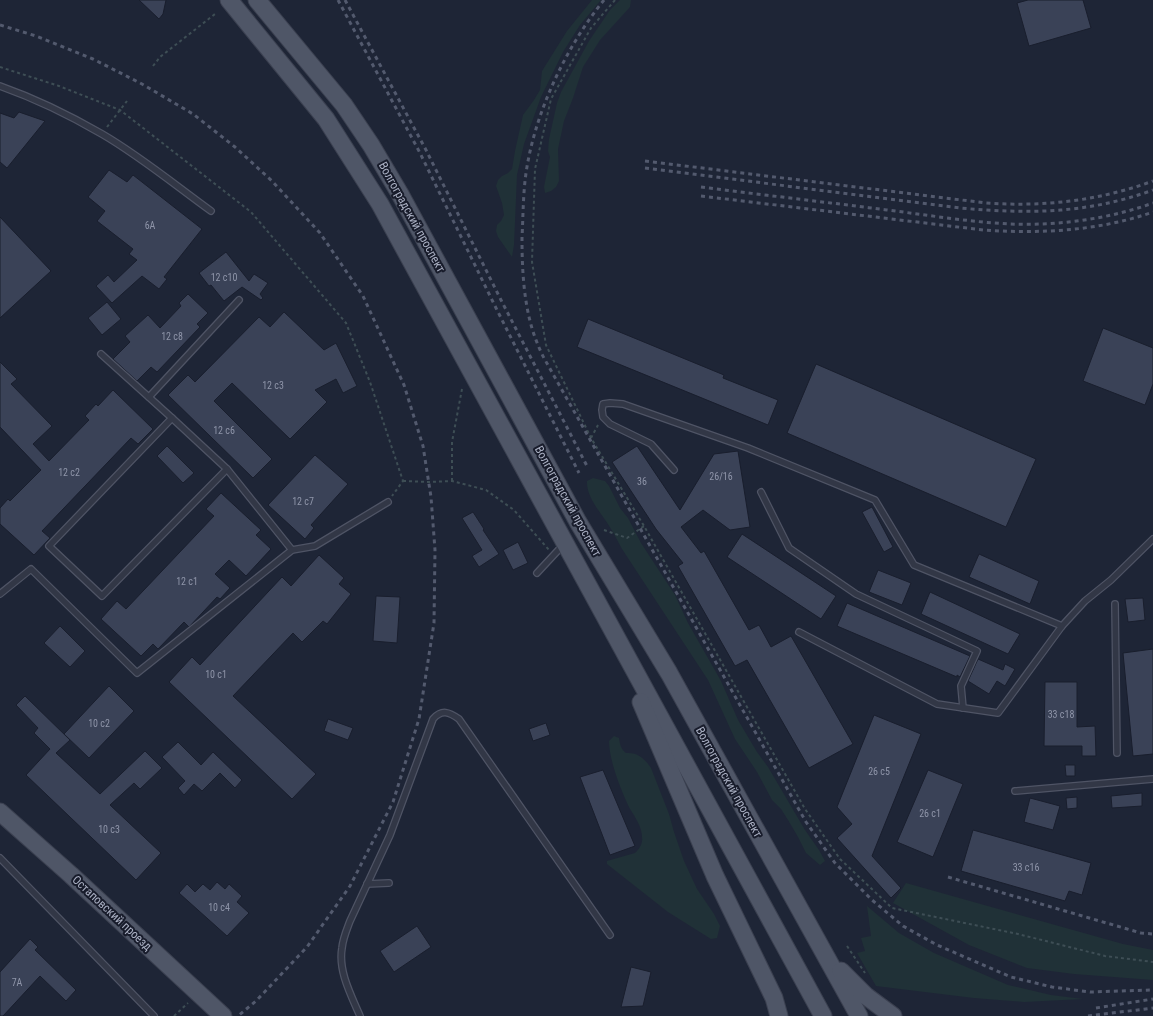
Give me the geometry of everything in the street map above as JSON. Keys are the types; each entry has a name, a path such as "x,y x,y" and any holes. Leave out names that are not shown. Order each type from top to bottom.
{"main road":[{"name":"Волгоградский проспект","path":"229,0 326,119 380,204 559,549 600,606 823,1016"},
{"name":"Волгоградский проспект","path":"257,0 344,105 371,144 400,194 578,522 669,673 859,1016"},
{"path":"600,606 712,869 774,998 779,1016"},
{"name":"Остаповский проезд","path":"0,812 71,875 195,999 223,1016"},
{"path":"824,953 866,996 893,1016"}],"lane":[{"path":"0,86 27,96 102,134 158,172 211,211"},
{"path":"149,397 239,300"},
{"path":"101,354 227,469 292,550"},
{"path":"674,470 651,444 610,424 602,417 603,404 623,404 748,448 875,500 914,566 1062,626"},
{"path":"172,418 49,546 102,596 227,469"},
{"path":"761,492 790,548 856,594 977,651 961,686 963,708"},
{"path":"0,594 31,570 137,673 292,550 315,546 388,502"},
{"path":"799,632 937,704 998,713 1062,626 1085,601 1110,580 1153,539"},
{"path":"537,573 559,549"},
{"path":"1115,604 1118,753"},
{"path":"360,1016 344,977 341,949 350,921 390,835 433,719 437,714 444,712 452,714 459,719 610,935"},
{"path":"1015,792 1153,779"},
{"path":"0,858 154,1016"},
{"path":"367,884 389,883"}],"path":[{"path":"614,0 591,28 551,100 535,169 532,262 546,345 591,438 644,526 805,809 840,859 892,908 1018,934 1105,956 1153,962"},
{"path":"153,66 160,57 215,14"},
{"path":"0,67 59,86 120,110 251,212 346,323 370,382 403,481"},
{"path":"102,134 127,101"},
{"path":"452,481 452,442 462,389"},
{"path":"591,438 602,417"},
{"path":"403,481 452,481 486,490 514,510 559,549"},
{"path":"388,502 403,481"},
{"path":"604,530 627,538 644,526"},
{"path":"847,946 865,974"},
{"path":"174,1016 195,999"}],"shaded area":[{"path":"592,0 601,0 580,25 563,52 541,97 524,144 517,175 514,245 512,257 498,237 496,231 497,225 504,215 502,203 496,186 498,180 512,169 523,115 540,90 542,71 567,31"},
{"path":"620,0 631,0 630,7 600,40 583,67 564,121 558,149 559,181 556,187 545,193 544,187 550,157 548,151 549,139 561,92 589,41 610,10"},
{"path":"593,478 605,481 609,486 641,543 675,595 688,623 721,681 738,720 825,861 820,865 806,853 781,809 772,800 757,772 735,739 708,680 622,549 592,500 587,487 587,481"},
{"path":"614,736 619,738 621,747 626,753 638,755 651,768 669,814 684,861 697,889 714,914 720,926 717,938 711,939 668,912 607,864 607,861 635,853 642,842 640,826 619,785 613,766 609,741"},
{"path":"906,883 1123,944 1153,950 1153,980 1074,974 1027,968 969,945 893,903"},
{"path":"867,906 899,933 934,953 1008,985 1051,995 1083,999 1024,1002 974,998 876,986 857,953 865,951 861,938 871,936"}],"building":[{"path":"139,0 166,0 163,14 159,19"},
{"path":"1028,0 1083,0 1091,28 1029,46 1017,3"},
{"path":"19,112 45,121 7,168 0,162 0,113 14,118"},
{"path":"109,170 127,182 133,175 202,229 164,277 167,279 159,289 142,276 112,303 96,286 108,275 114,282 137,260 129,254 133,249 97,221 105,211 88,197"},
{"path":"0,217 51,271 0,318"},
{"path":"226,252 249,281 254,274 268,283 260,294 263,298 261,300 242,287 224,301 199,273"},
{"path":"188,294 208,313 197,324 200,327 157,372 151,367 137,381 113,359 130,342 125,336 148,315 160,328 181,306 179,303"},
{"path":"107,302 121,319 102,335 88,318"},
{"path":"284,312 324,350 336,343 357,386 343,393 336,379 315,390 327,402 290,439 232,383 214,401 272,459 253,478 168,395 188,375 195,382 259,317 270,327"},
{"path":"588,319 724,375 723,378 778,400 768,425 577,347"},
{"path":"1103,328 1153,348 1153,384 1145,405 1083,381"},
{"path":"0,362 17,379 11,384 52,426 33,444 49,461 89,420 85,416 96,404 98,406 113,390 153,429 138,444 131,438 42,531 50,538 34,555 0,524 0,508 8,499 10,501 41,470 0,427"},
{"path":"816,364 1036,459 1006,527 787,433"},
{"path":"167,446 194,473 183,483 157,456"},
{"path":"637,446 680,510 714,454 738,451 750,527 730,530 703,510 681,527 701,553 704,551 749,630 759,625 771,647 791,636 853,744 809,768 747,660 735,666 678,566 683,563 656,529 612,462"},
{"path":"315,455 348,484 311,525 314,528 305,539 268,505"},
{"path":"221,493 261,530 256,535 271,549 246,576 229,560 215,574 230,588 220,599 217,597 189,627 184,622 158,649 153,644 141,656 101,619 117,601 126,609 214,516 206,509"},
{"path":"872,507 893,547 884,552 862,512"},
{"path":"473,512 499,554 479,567 472,556 482,550 462,518"},
{"path":"742,534 836,596 821,619 727,557"},
{"path":"518,542 528,563 513,570 503,550"},
{"path":"979,554 1039,581 1030,604 969,577"},
{"path":"319,555 344,578 339,584 351,594 327,624 323,621 302,642 293,633 233,696 316,774 292,799 169,682 192,657 200,665 282,577 291,586"},
{"path":"878,570 911,583 902,605 869,592"},
{"path":"930,592 1020,634 1008,654 921,614"},
{"path":"376,596 400,597 397,643 373,641"},
{"path":"1143,598 1145,620 1128,622 1125,599"},
{"path":"847,603 970,656 960,677 837,626"},
{"path":"60,626 85,651 70,667 44,643"},
{"path":"1153,649 1153,754 1133,756 1123,653"},
{"path":"978,659 1003,670 1005,664 1015,669 1005,686 997,681 989,694 968,681"},
{"path":"1045,682 1077,682 1077,727 1095,726 1096,756 1082,756 1082,746 1044,746"},
{"path":"109,686 134,711 89,758 64,734"},
{"path":"25,696 70,740 56,753 100,794 145,751 162,768 140,789 134,783 110,805 161,853 136,880 26,775 50,749 34,733 38,728 16,705"},
{"path":"874,715 921,734 872,856 901,888 891,898 837,838 852,824 837,807"},
{"path":"328,719 353,728 348,740 324,731"},
{"path":"546,723 550,735 533,741 529,729"},
{"path":"178,742 201,765 213,752 242,780 235,788 220,773 202,791 194,784 184,795 178,788 185,781 162,757"},
{"path":"1065,765 1075,765 1075,776 1066,776"},
{"path":"603,770 635,846 610,855 580,777"},
{"path":"928,770 963,784 933,857 897,842"},
{"path":"1142,793 1142,806 1112,808 1111,796"},
{"path":"1077,797 1077,808 1067,809 1066,798"},
{"path":"1030,798 1060,806 1053,830 1024,822"},
{"path":"973,830 1091,863 1082,895 1069,891 1065,901 961,871"},
{"path":"217,882 225,889 229,884 242,896 237,902 249,913 227,936 179,893 187,884 195,892 203,884 210,890"},
{"path":"417,926 431,947 394,972 380,951"},
{"path":"30,939 38,947 35,950 76,990 66,1001 40,976 3,1016 0,1016 0,972"},
{"path":"631,967 651,972 643,1006 621,1007"}],"railway":[{"path":"338,0 420,153 579,473"},
{"path":"345,0 426,150 501,300 588,468"},
{"path":"604,0 576,40 552,85 535,133 525,181 522,238 523,279 533,332 546,362 806,822 835,863 872,900 903,926 937,945 1011,977 1052,987 1090,992 1153,990"},
{"path":"0,25 36,36 93,59 142,84 193,114 235,147 272,181 320,233 363,296 404,385 423,446 431,497 435,550 434,623 419,719 393,802 350,886 307,947 256,1001 238,1016"},
{"path":"645,161 986,203 1008,204 1050,203 1091,198 1153,181"},
{"path":"645,168 985,210 1034,211 1081,208 1105,204 1153,190"},
{"path":"701,187 964,220 1010,224 1046,224 1083,220 1136,209 1153,203"},
{"path":"701,196 983,230 1026,232 1069,230 1091,227 1153,212"},
{"path":"948,877 1141,933 1153,934"},
{"path":"1096,1008 1153,999"},
{"path":"1088,1016 1153,1008"}]}
